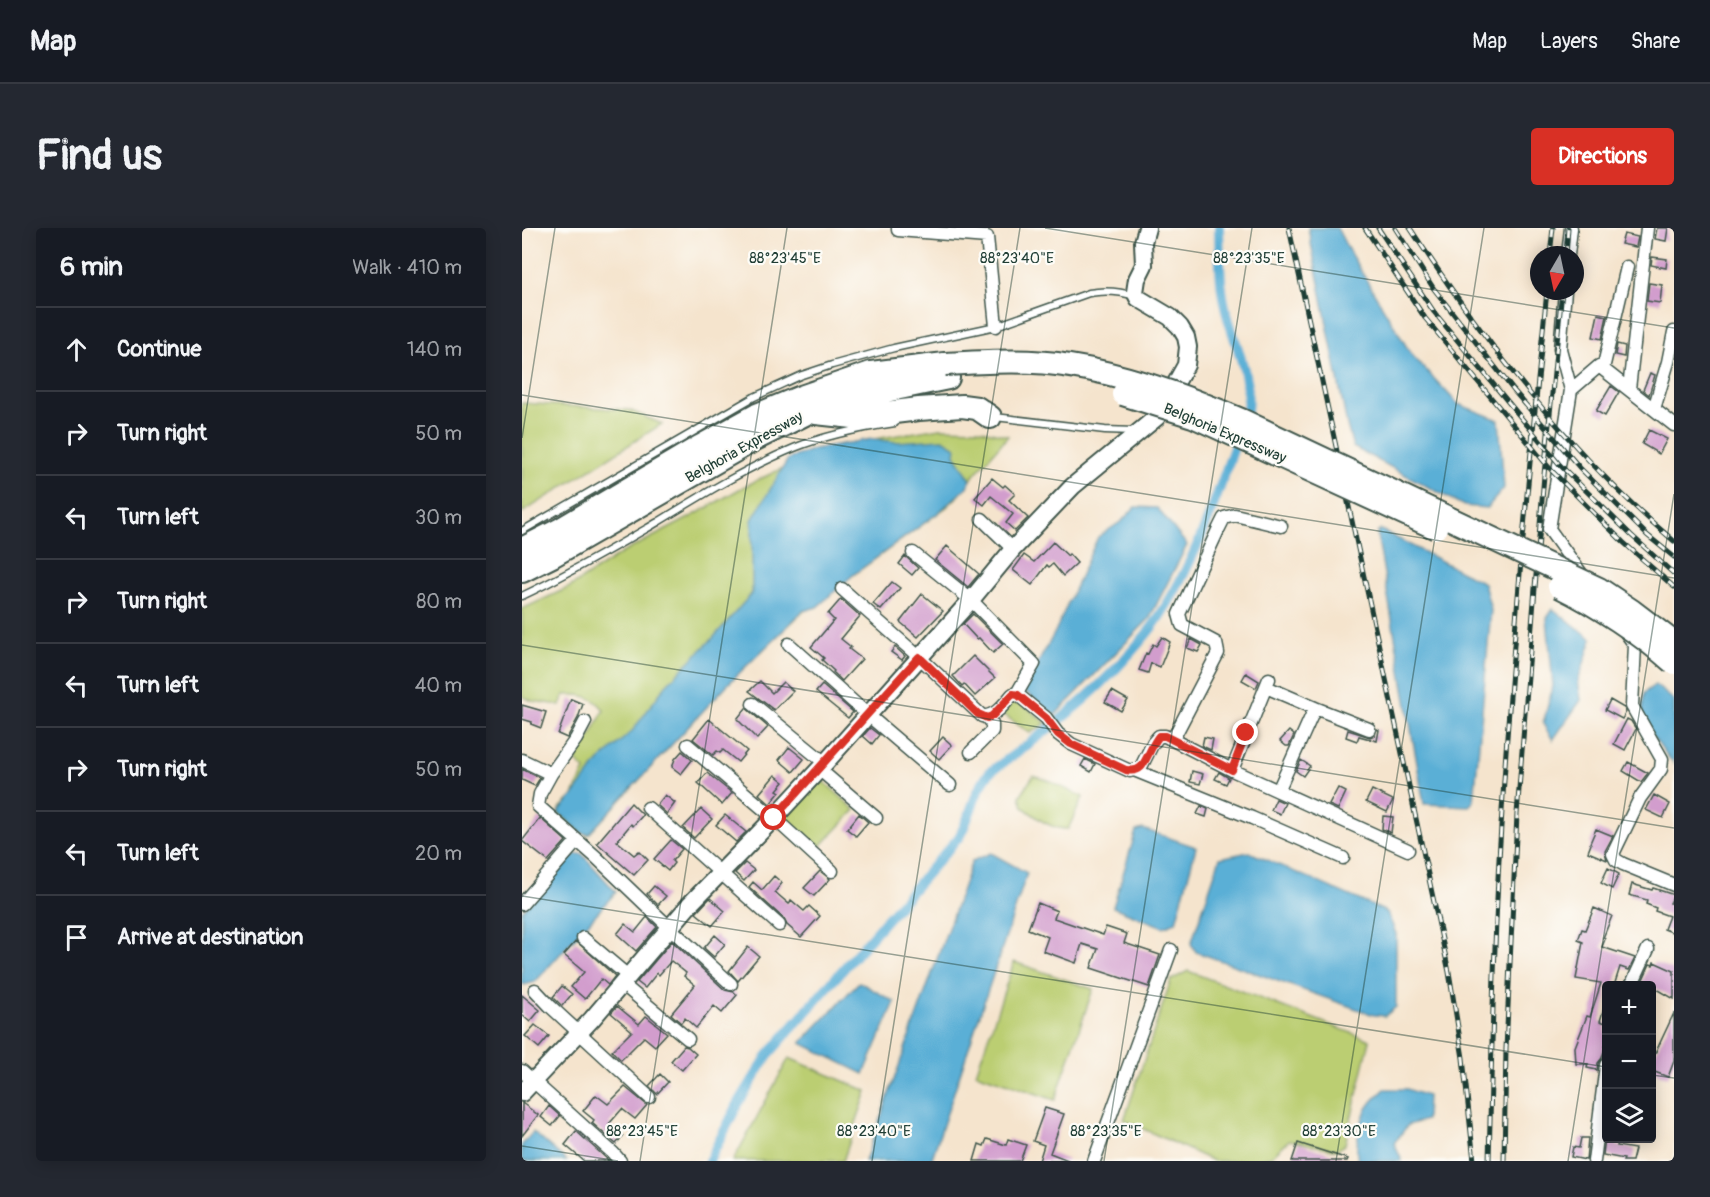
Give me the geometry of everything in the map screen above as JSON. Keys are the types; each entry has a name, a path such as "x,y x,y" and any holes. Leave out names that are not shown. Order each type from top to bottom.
{"highway":[{"name":"Belghoria Expressway","path":"522,549 809,412 946,371 992,361 1035,362 1069,366 1160,388 1252,424 1599,589 1674,643"},
{"name":"Belghoria Expressway","path":"522,570 552,556 757,415 801,397 871,373 946,371 1028,377 1067,381 1143,399 1193,416 1575,594 1620,622 1674,663"},
{"path":"809,412 853,417 962,406 977,408 985,417"}],"street":[{"path":"898,228 898,230 987,237 996,326"},
{"path":"1569,246 1571,228"},
{"path":"1629,389 1647,228"},
{"path":"620,1161 526,1082 592,1019 690,903 822,766 1013,549 1073,486 1156,417 1186,365 1188,347 1186,337 1180,327 1170,317 1138,298 1135,292 1135,285 1144,265 1144,243"},
{"path":"1604,369 1627,267"},
{"path":"1564,300 1560,349 1572,390 1549,529 1635,645 1632,706 1662,759 1661,769 1640,798 1613,854 1616,860 1623,864 1674,885"},
{"path":"1654,409 1674,332"},
{"path":"1572,390 1599,366 1674,425"},
{"path":"1173,739 1218,652 1216,643 1182,625 1179,614 1224,519 1235,515 1281,526"},
{"path":"982,519 1013,549"},
{"path":"914,553 970,600 1034,664 1016,695"},
{"path":"842,589 919,657 978,714 987,718 992,724 992,731 971,752"},
{"path":"789,644 950,785"},
{"path":"1232,770 1268,683 1315,708 1369,729"},
{"path":"987,718 992,716 1013,694 1016,695 1023,698 1046,718 1058,734 1078,748 1126,770 1134,770 1262,822 1343,858"},
{"path":"753,704 876,818"},
{"path":"1278,791 1315,708"},
{"path":"585,722 551,774 540,794 538,806 732,984"},
{"path":"1134,770 1141,767 1156,740 1165,736 1232,770 1408,850"},
{"path":"688,745 832,871"},
{"path":"522,760 551,774"},
{"path":"648,808 779,925"},
{"path":"522,904 577,841"},
{"path":"583,938 688,1039"},
{"path":"1633,981 1648,949"},
{"path":"1094,1161 1171,950"},
{"path":"535,990 649,1098"},
{"path":"1594,1161 1603,1089"}],"lane":[{"path":"522,531 754,397 794,378 884,350 1017,320 1089,293 1114,291 1138,298"},
{"path":"985,417 1114,431 1132,431 1148,425"},
{"path":"522,596 592,559 729,479 795,447 824,437 902,422"}],"green space":[{"path":"522,403 629,410 662,424 522,513"},
{"path":"940,428 978,429 1008,436 974,475 966,488 948,506 804,611 736,675 588,835 576,831 558,816 559,809 572,797 585,770 575,760 604,710 591,699 576,695 564,695 560,705 532,701 522,696 522,609 570,587 622,553 743,487 802,459 839,445"},
{"path":"1015,698 1046,723 1030,733 1000,712"},
{"path":"1033,776 1083,797 1068,829 1050,825 1023,807 1020,796"},
{"path":"819,777 855,810 816,851 781,817"},
{"path":"1014,962 1093,989 1055,1100 976,1073"},
{"path":"1188,971 1370,1040 1345,1144 1337,1150 1289,1140 1272,1156 1252,1161 1213,1161 1124,1120 1171,980"},
{"path":"789,1058 867,1091 843,1161 733,1161"}],"water":[{"path":"1308,228 1337,228 1411,354 1458,404 1499,420 1504,488 1487,508 1464,506 1353,447"},
{"path":"872,439 896,442 943,439 956,447 955,455 971,480 966,488 938,513 853,575 817,607 803,611 727,685 589,834 582,833 558,812 598,762 633,730 666,685 713,638 752,593 752,520 788,459 814,449"},
{"path":"1135,507 1157,508 1187,545 1149,619 1055,715 1023,690 1055,632 1098,537 1122,521"},
{"path":"1381,530 1484,583 1491,610 1474,801 1469,806 1424,804 1377,533"},
{"path":"1553,609 1592,639 1578,681 1581,700 1553,740 1543,724 1553,686 1547,618"},
{"path":"1655,685 1674,700 1674,763 1641,719 1644,693"},
{"path":"1143,829 1196,847 1176,922 1163,927 1113,907 1136,831"},
{"path":"1249,852 1387,912 1396,934 1396,1007 1385,1016 1374,1015 1196,952 1191,944 1220,858"},
{"path":"991,853 1027,873 931,1161 865,1161 972,861"},
{"path":"575,854 582,854 616,892 535,982 524,985 522,983 522,911"},
{"path":"859,982 895,1002 864,1074 801,1043"},
{"path":"1385,1089 1407,1089 1427,1096 1426,1120 1408,1125 1394,1143 1402,1161 1358,1161 1358,1139 1364,1115 1371,1103"},
{"path":"533,1132 567,1161 522,1161 522,1145"}],"building":[{"path":"1657,228 1668,228 1666,241 1655,239"},
{"path":"1624,234 1638,237 1636,247 1621,244"},
{"path":"1652,257 1667,259 1666,268 1651,265"},
{"path":"1649,283 1662,285 1660,303 1647,301"},
{"path":"1598,314 1607,316 1602,339 1593,337"},
{"path":"1617,344 1625,346 1624,357 1615,355"},
{"path":"1650,373 1655,375 1649,395 1643,390"},
{"path":"1611,386 1619,392 1605,416 1596,411"},
{"path":"1649,430 1667,439 1659,454 1642,444"},
{"path":"992,478 1015,494 1009,500 1028,518 1015,531 1006,523 1013,514 991,496 984,505 975,498"},
{"path":"1053,542 1077,563 1063,576 1053,564 1049,567 1047,565 1032,585 1013,570 1024,555 1034,562"},
{"path":"947,546 979,574 968,587 935,560"},
{"path":"905,556 918,568 912,575 899,564"},
{"path":"892,582 900,588 881,610 873,604"},
{"path":"922,594 943,611 918,637 900,622"},
{"path":"841,599 860,616 841,639 862,659 842,681 822,660 824,658 811,647 834,620 828,614"},
{"path":"973,614 1003,644 993,653 963,624"},
{"path":"1162,637 1170,642 1160,667 1151,663 1148,673 1139,670 1146,653 1148,654 1153,644 1156,646"},
{"path":"1191,639 1202,645 1198,652 1187,648"},
{"path":"895,647 905,656 902,660 891,652"},
{"path":"973,656 995,678 975,696 953,676"},
{"path":"1246,673 1259,681 1256,688 1242,680"},
{"path":"760,681 772,693 783,682 793,691 774,710 749,691"},
{"path":"822,685 853,712 848,718 816,692"},
{"path":"1112,691 1128,700 1121,711 1105,702"},
{"path":"571,699 583,704 567,738 558,734"},
{"path":"1610,700 1624,708 1626,712 1622,719 1605,710"},
{"path":"522,705 546,712 541,728 522,719"},
{"path":"746,708 768,727 757,739 737,719"},
{"path":"709,719 747,751 738,762 723,750 713,755 693,739"},
{"path":"1627,719 1636,729 1625,750 1614,744"},
{"path":"870,728 879,735 872,744 863,736"},
{"path":"1377,729 1379,730 1377,741 1359,736 1357,741 1346,737 1348,730 1370,737 1375,735"},
{"path":"1289,731 1294,735 1289,746 1286,746 1280,741"},
{"path":"943,737 952,745 939,759 930,751"},
{"path":"1204,737 1213,739 1211,750 1202,746"},
{"path":"789,747 804,759 793,772 779,760"},
{"path":"682,751 692,760 681,774 672,767"},
{"path":"1085,759 1095,764 1091,772 1081,766"},
{"path":"1301,760 1310,766 1303,776 1296,771"},
{"path":"1628,762 1648,773 1641,782 1623,771"},
{"path":"522,769 540,778 535,786 522,780"},
{"path":"1192,771 1203,774 1200,784 1190,782"},
{"path":"1219,772 1229,778 1226,784 1215,779"},
{"path":"707,773 732,793 722,805 698,783"},
{"path":"775,775 784,782 777,790 780,792 770,804 759,794"},
{"path":"1338,788 1346,792 1338,809 1329,805"},
{"path":"1372,790 1393,800 1387,812 1366,802"},
{"path":"665,795 675,803 667,814 657,805"},
{"path":"1654,795 1670,804 1663,818 1646,810"},
{"path":"1276,799 1285,803 1280,814 1271,810"},
{"path":"631,803 643,815 633,826 631,824 617,841 634,855 639,851 648,860 634,875 597,843"},
{"path":"1201,806 1208,809 1206,817 1197,814"},
{"path":"701,809 712,819 694,838 683,828"},
{"path":"859,814 868,822 856,836 847,829"},
{"path":"725,815 746,832 736,842 716,825"},
{"path":"1383,816 1393,817 1391,833 1382,829"},
{"path":"540,818 566,841 548,861 522,841"},
{"path":"1596,829 1613,836 1605,851 1607,860 1588,852"},
{"path":"671,840 682,849 672,861 674,863 668,871 654,859"},
{"path":"745,863 754,870 744,881 735,873"},
{"path":"1608,868 1619,874 1612,889 1601,883"},
{"path":"820,871 830,879 814,896 804,888"},
{"path":"774,876 782,883 775,892 789,904 791,900 804,911 809,906 820,916 801,937 749,887 753,882 762,890"},
{"path":"1632,884 1674,895 1670,903 1674,904 1674,933 1664,929 1669,916 1655,911 1656,908 1646,904 1647,900 1629,895"},
{"path":"654,886 666,896 658,905 647,894"},
{"path":"710,898 725,911 712,926 696,913"},
{"path":"1038,903 1057,911 1054,918 1103,935 1106,927 1127,934 1124,943 1160,955 1149,987 1091,968 1098,949 1082,944 1076,963 1043,951 1048,937 1028,929"},
{"path":"1594,908 1612,916 1603,938 1605,939 1602,947 1635,958 1629,970 1620,967 1616,981 1602,981 1600,1021 1602,1022 1602,1058 1597,1070 1587,1068 1588,1064 1576,1064 1575,1047 1587,1016 1590,1017 1601,983 1576,979 1583,942 1578,940 1582,929 1585,930"},
{"path":"647,917 657,927 636,951 617,934 625,924 635,932"},
{"path":"715,935 725,944 714,957 704,948"},
{"path":"576,941 615,976 608,985 601,979 585,999 571,987 584,972 564,955"},
{"path":"672,941 725,990 737,995 722,1013 714,1006 696,1028 685,1018 681,1023 671,1014 695,985 684,976 686,973 671,961 645,988 637,982"},
{"path":"748,947 759,956 738,981 729,971"},
{"path":"1654,962 1674,971 1674,999 1656,988 1656,981 1642,981 1650,964 1653,965"},
{"path":"562,986 572,994 562,1006 553,997"},
{"path":"522,995 540,1010 530,1022 522,1015"},
{"path":"617,1006 639,1024 646,1016 667,1033 655,1046 644,1037 621,1060 612,1051 632,1031 611,1013"},
{"path":"1674,1013 1674,1061 1668,1077 1656,1072 1656,1051"},
{"path":"535,1025 549,1036 539,1048 525,1036"},
{"path":"684,1046 696,1054 682,1070 671,1061"},
{"path":"660,1074 668,1082 657,1094 649,1086"},
{"path":"625,1087 647,1105 635,1119 622,1109 609,1124 623,1136 616,1144 592,1123 594,1120 583,1111 596,1095 608,1104"},
{"path":"522,1103 538,1115 522,1136"},
{"path":"549,1106 560,1116 552,1126 541,1117"},
{"path":"1045,1108 1064,1114 1050,1153 1068,1161 1039,1161 1044,1145 1033,1141"},
{"path":"576,1131 609,1161 584,1161 565,1145"},
{"path":"1581,1138 1588,1138 1586,1160 1571,1157 1573,1147 1579,1148"},
{"path":"987,1139 1006,1145 1008,1139 1026,1145 1020,1161 974,1161 979,1144 984,1146"},
{"path":"1298,1143 1348,1159 1347,1161 1292,1161"},
{"path":"1604,1143 1618,1143 1617,1146 1635,1149 1632,1161 1623,1161 1624,1159 1603,1155"}],"waterway":[{"path":"709,1161 738,1104 768,1055 959,837 976,795 990,772 1047,731 1100,685 1147,634 1171,598 1208,520 1247,410 1247,384 1222,291 1219,228"}],"railway":[{"path":"1289,228 1449,972 1463,1058 1474,1161"},
{"path":"1365,228 1425,318 1552,471 1623,542 1674,587"},
{"path":"1378,228 1434,312 1560,465 1674,574"},
{"path":"1395,228 1434,289 1514,391 1580,468 1647,535 1674,557"},
{"path":"1410,228 1468,313 1531,394 1599,471 1674,541"},
{"path":"1551,246 1553,228"},
{"path":"1567,246 1568,228"},
{"path":"1489,1161 1499,855 1522,551 1546,300"},
{"path":"1504,1161 1506,1049 1517,814 1544,475 1561,300"}],"route":[{"path":"774,818 919,657 978,714 987,718 992,716 1013,694 1018,695 1046,718 1058,734 1071,744 1126,770 1131,771 1141,767 1159,736 1173,739 1232,770 1246,733"}]}
